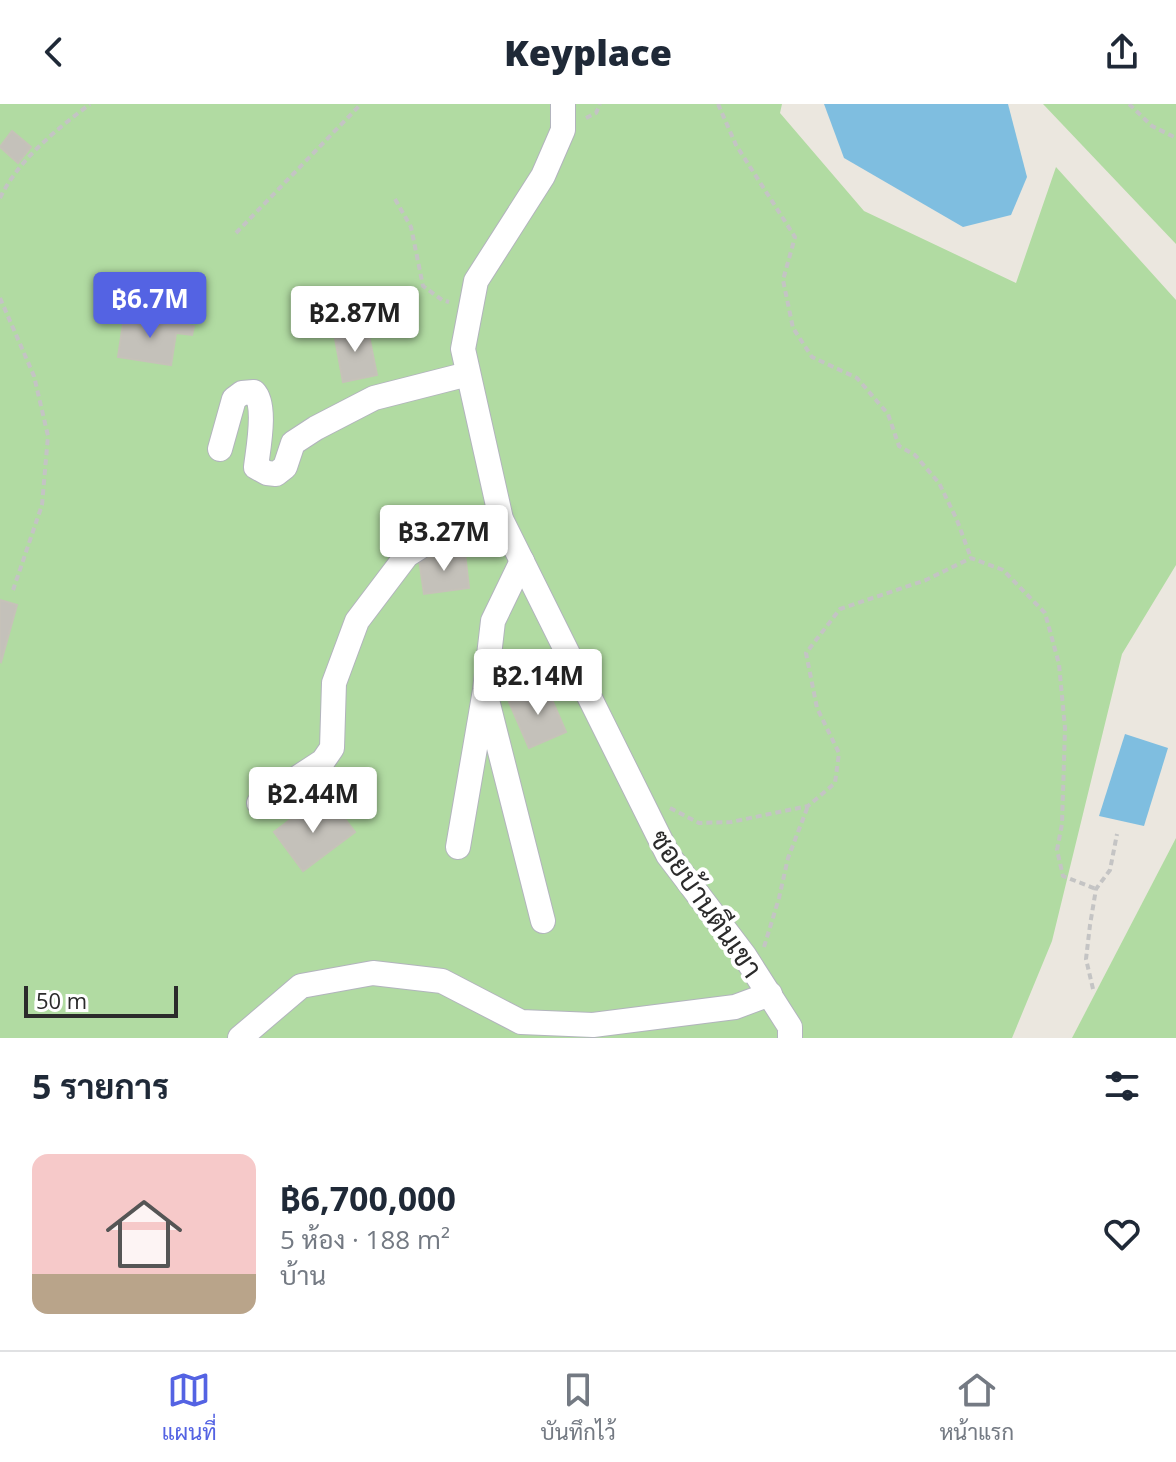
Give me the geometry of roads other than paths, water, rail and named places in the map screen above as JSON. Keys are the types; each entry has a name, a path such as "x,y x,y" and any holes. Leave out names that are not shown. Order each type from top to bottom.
{"street":[{"name":"ซอยบ้านตีนเขา","path":"563,104 563,130 543,176 476,281 463,349 501,519 668,855 770,994 790,1027 790,1038"},
{"path":"220,449 234,399 242,393 254,392 259,397 262,410 256,467 276,474 285,467 293,443 327,422 374,398 468,374"},
{"path":"259,803 323,761 332,748 334,683 357,621 407,555 445,531 501,519"},
{"path":"458,847 485,690 493,621 522,561"},
{"path":"485,690 543,921"},
{"path":"240,1038 301,986 373,973 442,981 521,1022 593,1025 735,1007 770,994"}],"water":[{"path":"824,104 1008,104 1027,177 1011,215 963,227 844,158"},
{"path":"1125,734 1168,748 1144,826 1099,816"}]}
